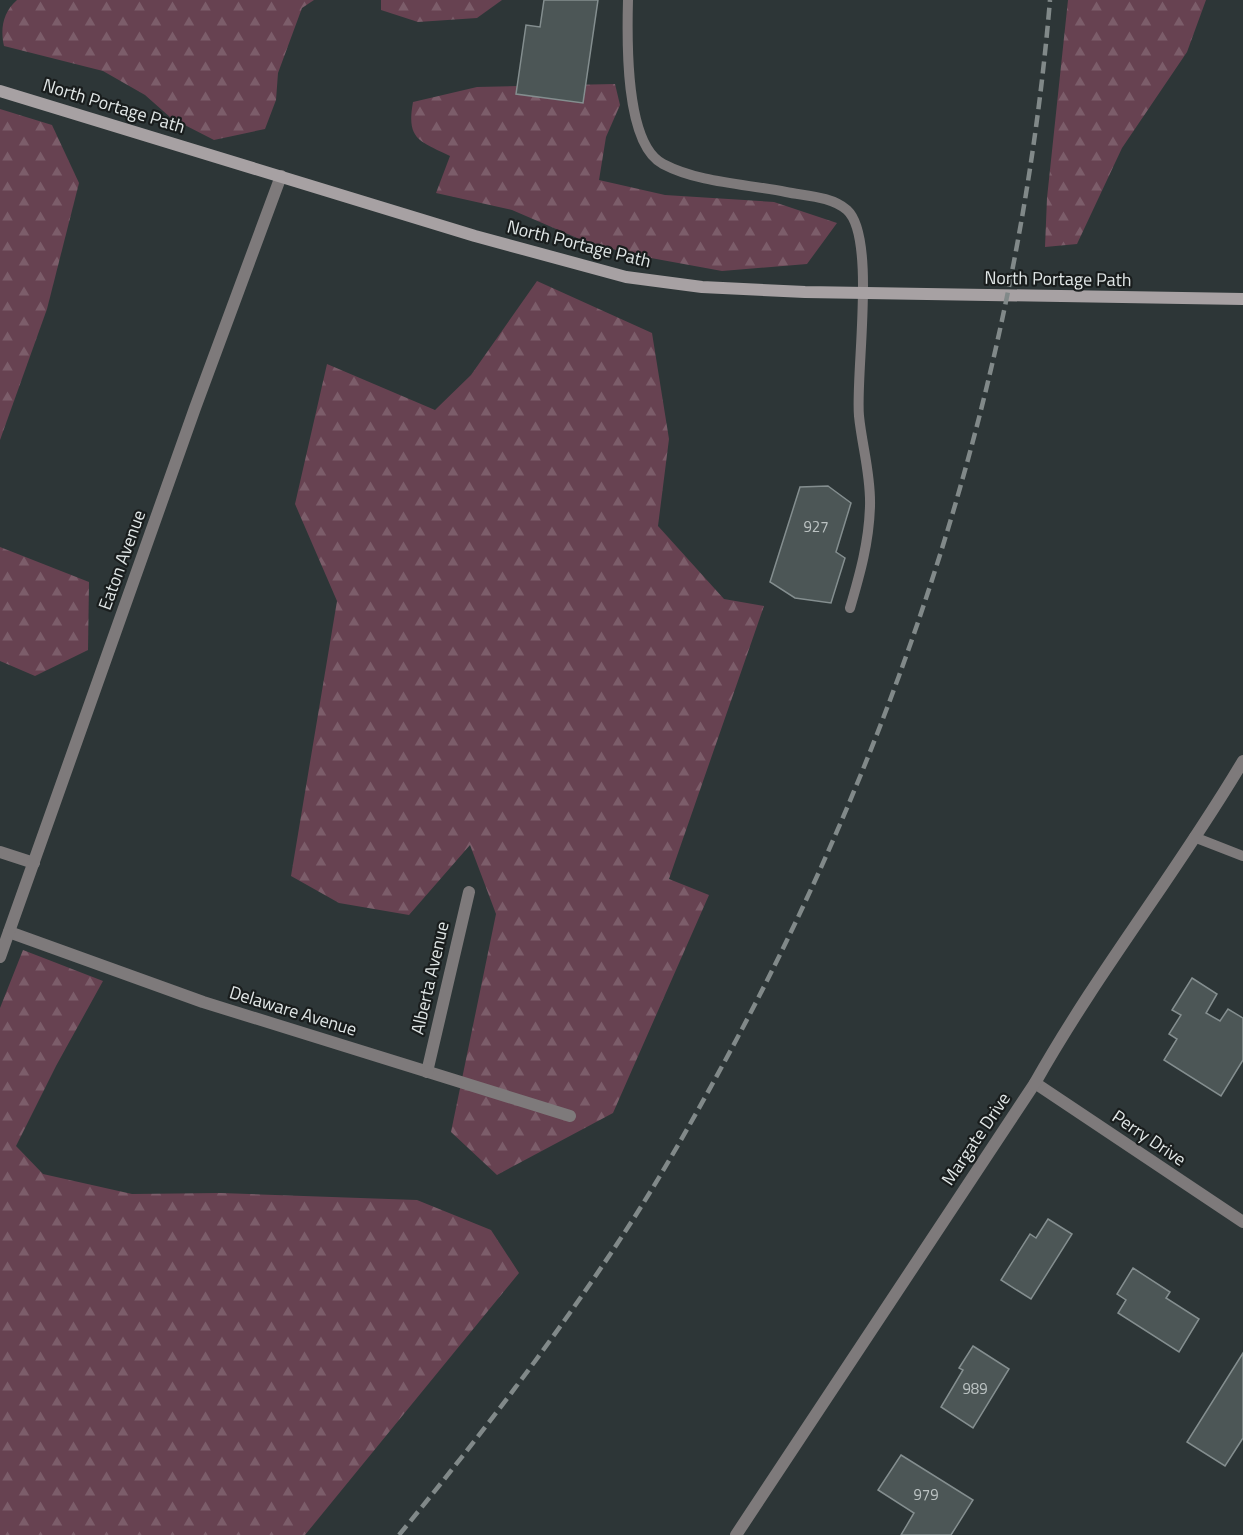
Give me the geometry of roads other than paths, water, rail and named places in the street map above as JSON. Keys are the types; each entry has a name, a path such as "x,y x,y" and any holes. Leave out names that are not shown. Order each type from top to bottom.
{"main road":[{"name":"North Portage Path","path":"0,91 474,236 626,277 702,287 863,293 1243,300"}],"street":[{"name":"Eaton Avenue","path":"0,957 195,408 281,176"},
{"name":"Margate Drive","path":"736,1535 1035,1083 1067,1026 1152,903 1243,761"},
{"path":"0,852 34,863"},
{"name":"Alberta Avenue","path":"427,1072 469,892"},
{"name":"Delaware Avenue","path":"9,932 203,1002 570,1116"},
{"name":"Perry Drive","path":"1035,1083 1243,1222"}],"lane":[{"path":"628,0 630,92 640,133 661,163 683,171 830,200 847,210 854,222 861,254 863,293 859,415 868,468 870,504 868,538 850,608"},
{"path":"1194,837 1243,856"}],"railway":[{"path":"399,1535 549,1342 645,1201 726,1059 789,935 847,808 898,678 943,546 981,412 1011,276 1034,138 1050,0"}]}
